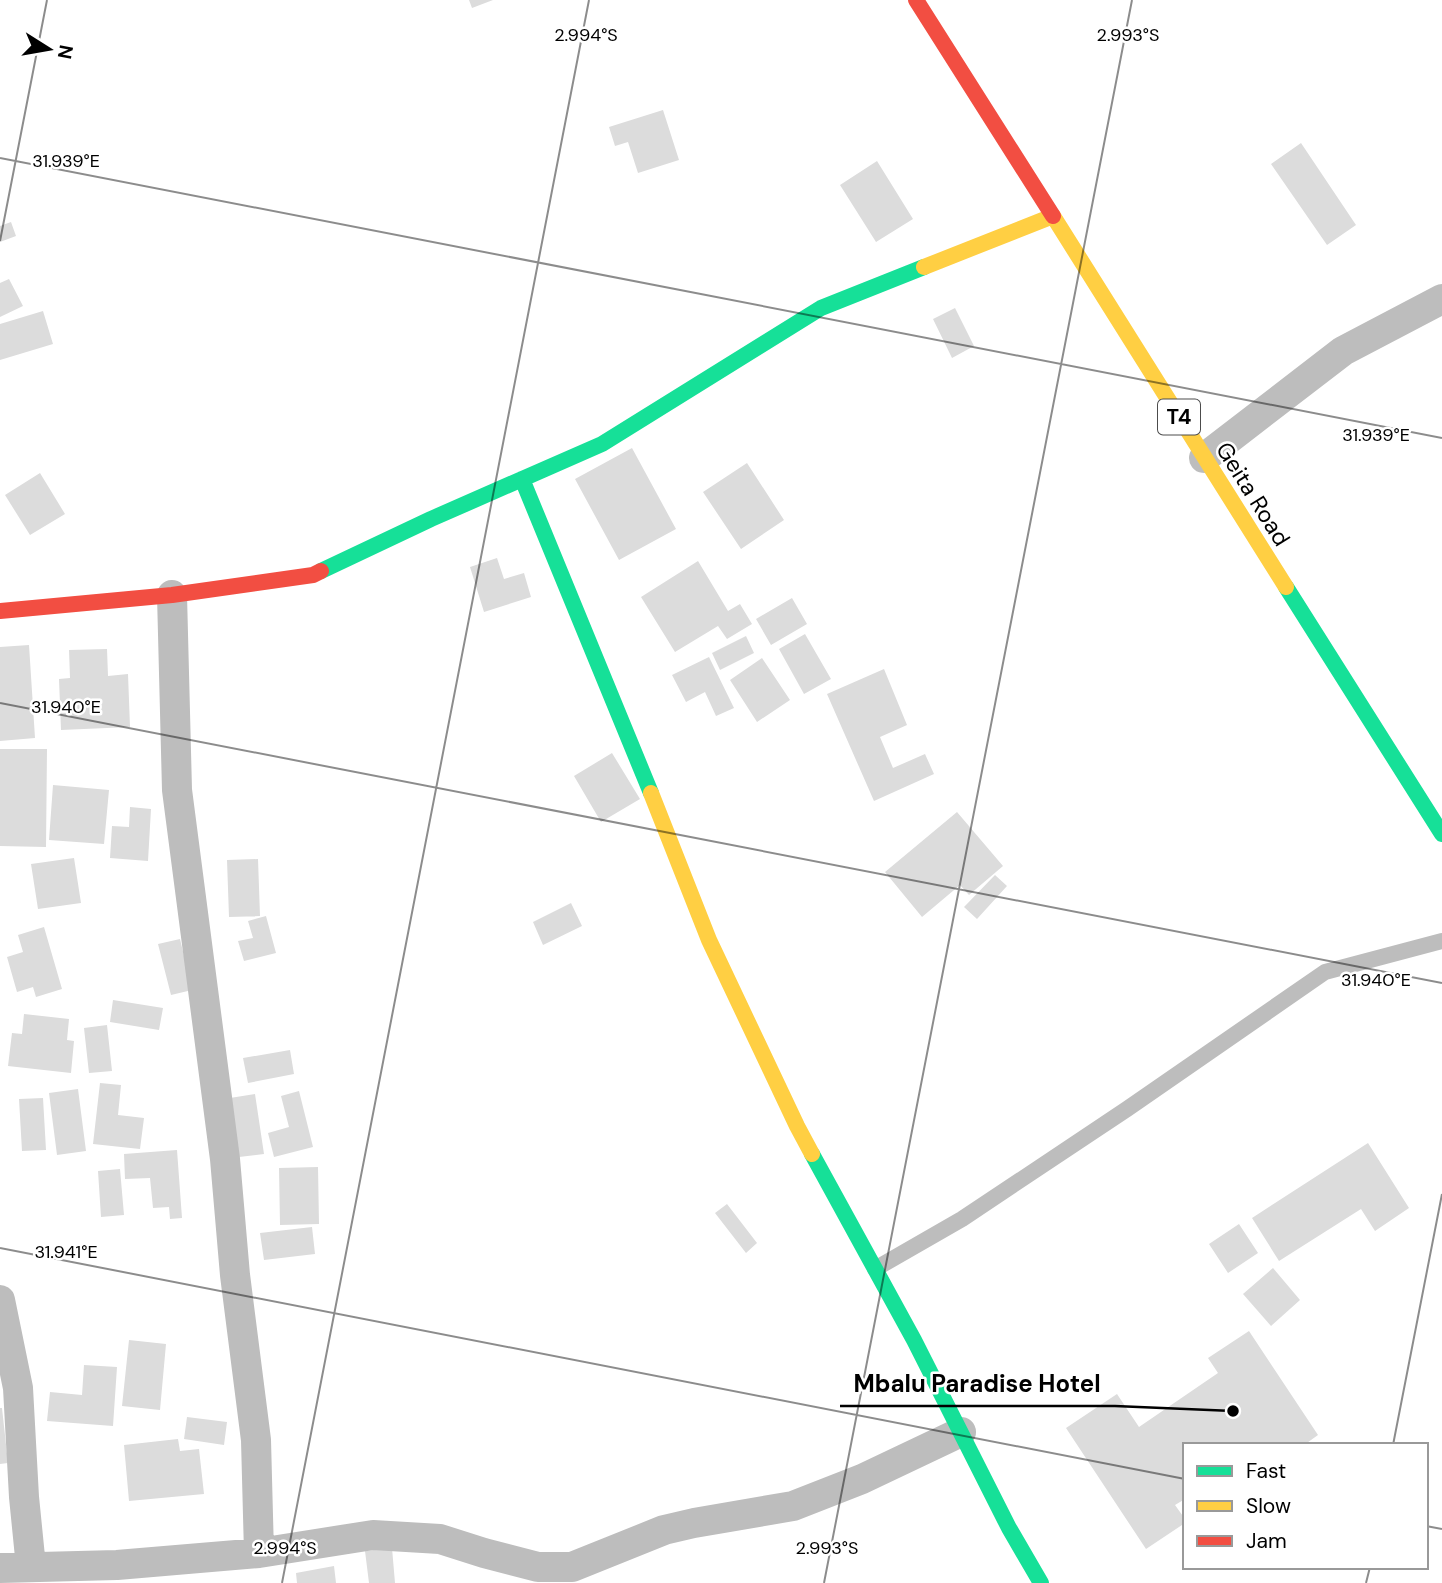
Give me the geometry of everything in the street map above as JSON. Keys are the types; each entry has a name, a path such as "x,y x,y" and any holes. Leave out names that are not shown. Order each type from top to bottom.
{"main road":[{"name":"Geita Road","path":"916,0 1442,834"},
{"path":"0,611 172,595 313,575 431,519 602,444 821,308 1053,216"},
{"path":"522,479 709,940 797,1126 961,1432 1009,1528 1041,1583"}],"street":[{"path":"1204,458 1343,351 1442,299"},
{"path":"172,595 177,790 225,1159 235,1275 256,1440 259,1553"},
{"path":"0,1300 18,1388 31,1567"},
{"path":"0,1568 117,1565 209,1570 259,1553 373,1535 440,1539 534,1575 572,1567 664,1530 793,1506 862,1479 961,1432"}],"lane":[{"path":"875,1269 962,1219 1325,972 1442,942"}],"building":[{"path":"469,0 493,0 472,8"},
{"path":"663,110 679,160 638,173 628,142 615,146 609,127"},
{"path":"1301,143 1356,225 1327,245 1271,164"},
{"path":"877,161 913,219 876,242 840,185"},
{"path":"11,222 16,236 0,242 0,226"},
{"path":"9,279 23,306 0,317 0,283"},
{"path":"955,308 974,346 952,358 933,319"},
{"path":"43,311 53,344 0,360 0,324"},
{"path":"632,448 676,529 619,560 575,479"},
{"path":"747,463 784,520 741,549 703,492"},
{"path":"40,473 65,514 30,535 5,495"},
{"path":"497,558 504,579 524,573 531,597 484,612 470,567"},
{"path":"698,561 728,611 740,604 752,624 727,639 718,626 675,652 641,597"},
{"path":"792,598 807,624 771,645 756,619"},
{"path":"805,634 831,679 804,694 779,649"},
{"path":"746,636 754,653 720,670 712,653"},
{"path":"29,645 35,738 0,741 0,647"},
{"path":"107,649 108,676 128,674 130,727 61,730 59,679 70,678 69,650"},
{"path":"709,657 734,708 716,716 705,692 686,702 672,675"},
{"path":"762,658 790,700 757,722 730,680"},
{"path":"884,669 907,725 880,737 893,768 925,754 934,774 874,801 827,694"},
{"path":"0,749 47,749 46,847 0,846"},
{"path":"612,753 640,799 601,822 574,776"},
{"path":"53,785 109,790 104,844 49,840"},
{"path":"130,807 151,809 148,861 110,858 112,826 129,827"},
{"path":"957,812 1003,866 969,895 960,885 922,917 885,872"},
{"path":"74,858 81,903 38,909 31,864"},
{"path":"258,859 260,916 229,917 227,860"},
{"path":"995,875 1007,886 977,919 964,907"},
{"path":"571,903 582,926 543,945 533,922"},
{"path":"266,916 276,953 244,961 238,941 253,938 248,921"},
{"path":"44,927 62,989 36,997 33,987 17,992 7,957 23,952 18,935"},
{"path":"180,939 192,990 171,995 158,944"},
{"path":"113,1000 163,1008 159,1030 110,1022"},
{"path":"24,1014 69,1019 67,1040 74,1041 71,1073 8,1066 12,1033 22,1034"},
{"path":"107,1025 112,1071 89,1073 84,1028"},
{"path":"290,1050 294,1074 248,1083 243,1058"},
{"path":"100,1083 121,1085 118,1115 144,1118 140,1149 93,1144"},
{"path":"78,1089 86,1151 57,1155 49,1093"},
{"path":"299,1091 313,1147 274,1157 268,1133 289,1127 281,1096"},
{"path":"255,1094 264,1154 239,1157 230,1098"},
{"path":"43,1098 46,1150 22,1151 19,1099"},
{"path":"1368,1143 1409,1208 1375,1231 1361,1209 1279,1261 1252,1218"},
{"path":"177,1150 182,1218 170,1219 169,1207 153,1208 150,1178 125,1179 124,1154"},
{"path":"318,1167 319,1224 280,1225 279,1168"},
{"path":"120,1169 124,1215 101,1217 98,1171"},
{"path":"727,1204 757,1243 746,1253 715,1213"},
{"path":"1239,1224 1258,1253 1228,1273 1209,1244"},
{"path":"312,1227 315,1254 264,1260 260,1233"},
{"path":"1273,1268 1300,1300 1271,1326 1243,1294"},
{"path":"1249,1331 1318,1435 1307,1443 1183,1443 1183,1500 1175,1505 1183,1516 1183,1524 1146,1549 1066,1428 1117,1394 1139,1427 1218,1373 1208,1358"},
{"path":"129,1340 166,1344 160,1410 122,1406"},
{"path":"84,1365 117,1367 113,1426 47,1421 50,1392 82,1395"},
{"path":"0,1408 8,1463 0,1464"},
{"path":"187,1417 227,1422 224,1445 184,1439"},
{"path":"178,1439 180,1451 199,1449 204,1494 129,1501 124,1445"},
{"path":"392,1548 395,1583 369,1583 365,1551"},
{"path":"334,1566 336,1583 297,1583 296,1573"}],"traffic: fast":[{"path":"321,571 602,444 821,308 924,267"},
{"path":"522,479 651,793"},
{"path":"1286,587 1442,834"},
{"path":"812,1154 914,1340 1009,1528 1041,1583"}],"traffic: slow":[{"path":"924,267 1053,216"},
{"path":"1053,216 1286,587"},
{"path":"651,793 709,940 812,1154"}],"traffic: jam":[{"path":"916,0 1053,216"},
{"path":"0,611 172,595 313,575 321,571"}],"place":[{"name":"Mbalu Paradise Hotel","path":"1233,1411"}]}
